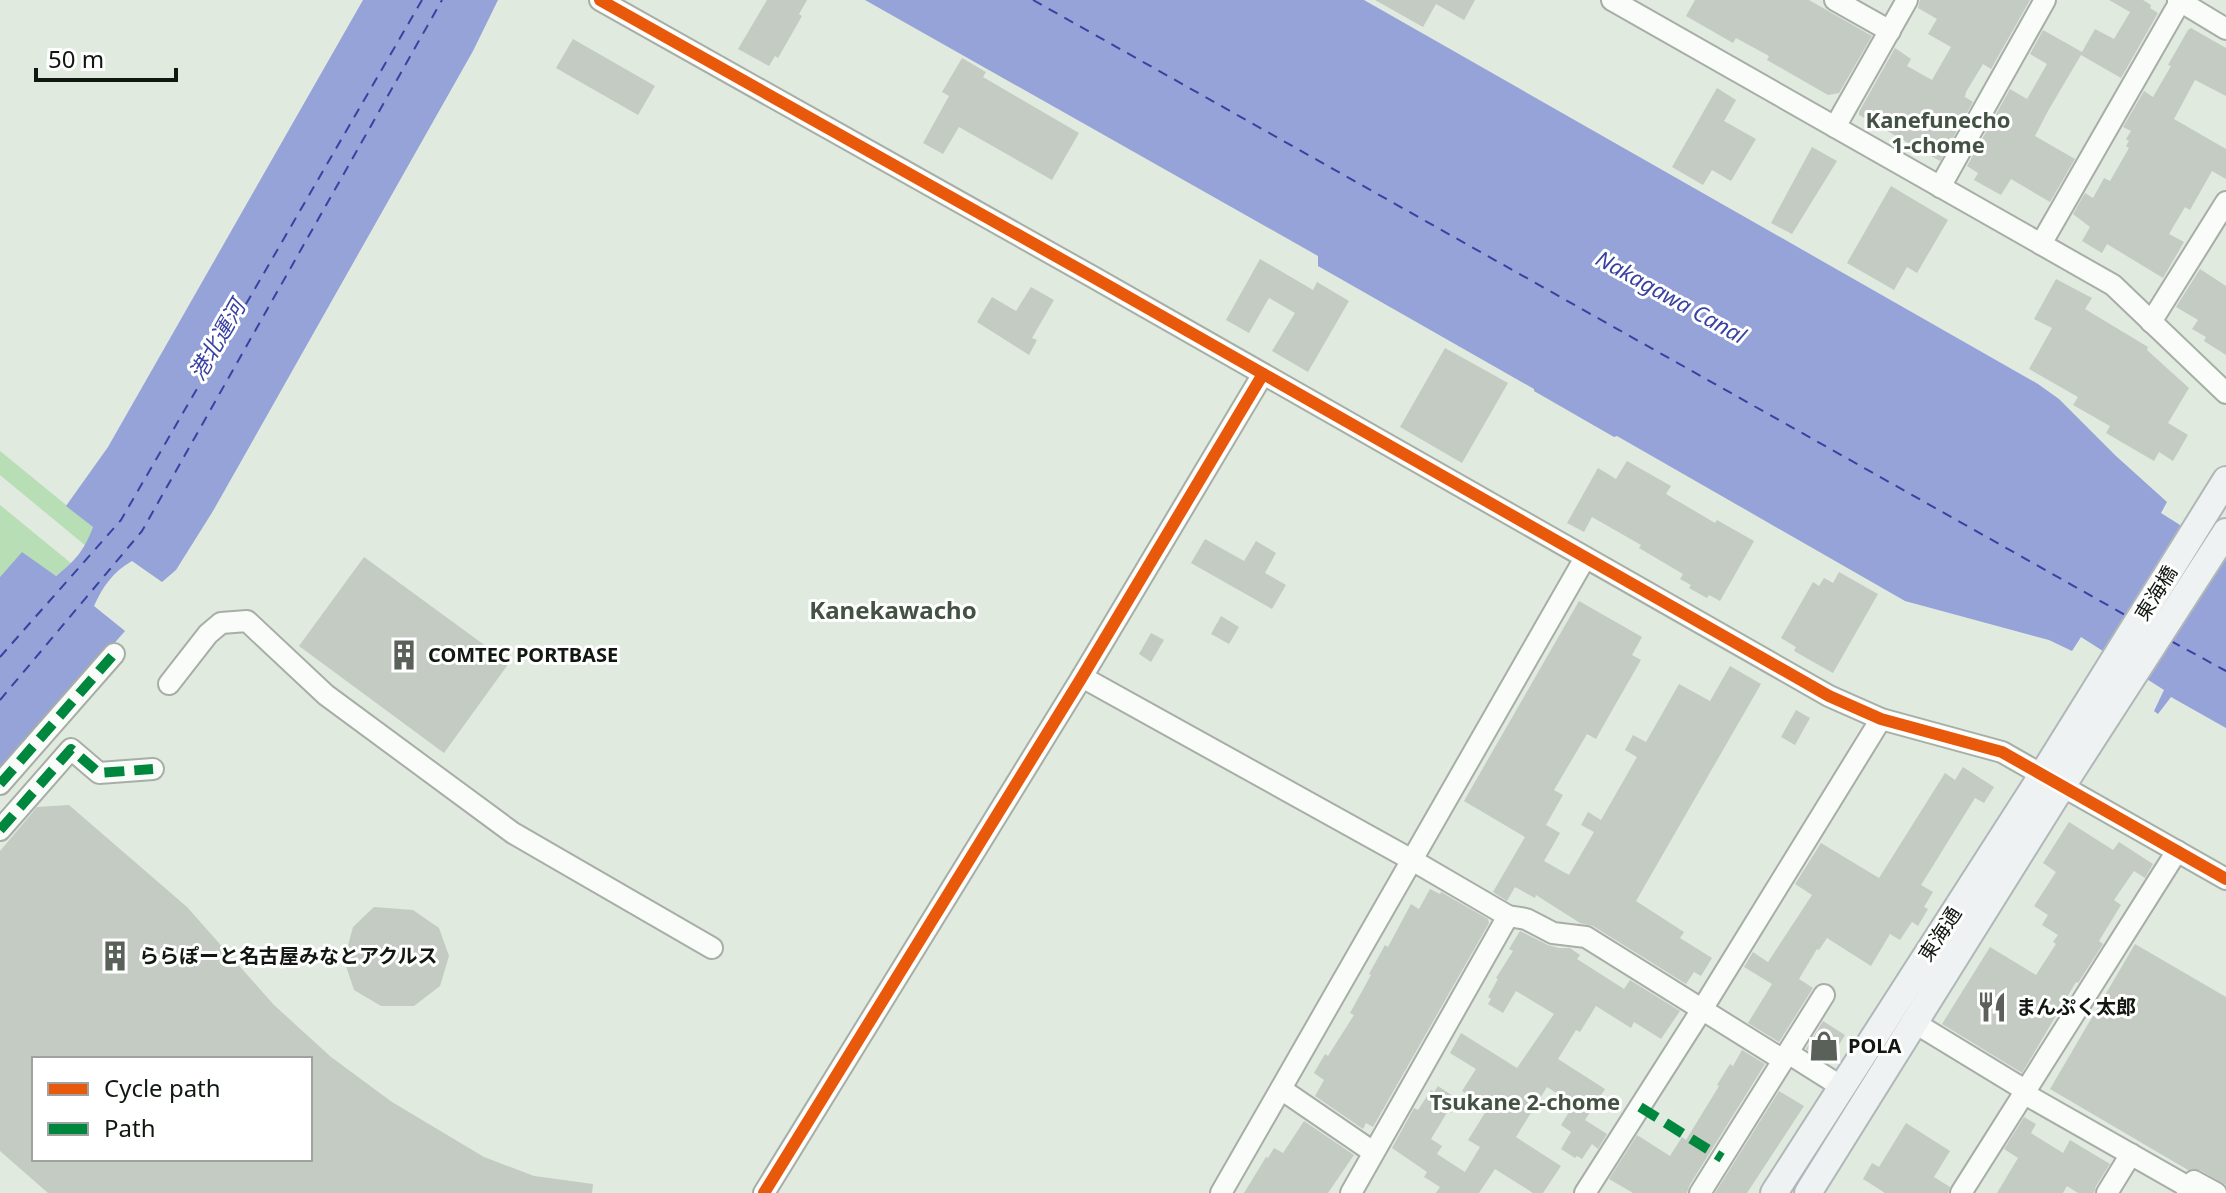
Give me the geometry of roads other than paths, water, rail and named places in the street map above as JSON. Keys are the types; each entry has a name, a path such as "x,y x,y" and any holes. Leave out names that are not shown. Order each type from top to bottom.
{"main road":[{"name":"東海橋","path":"2115,681 2226,480"},
{"name":"東海橋","path":"2115,681 2226,532"},
{"path":"1808,1193 1915,1023 2052,780 2115,681"},
{"name":"東海通","path":"1774,1193 1842,1087 2052,780"}],"street":[{"path":"600,0 1829,696 1881,719 2002,752 2226,879"},
{"path":"1612,0 2113,285 2226,393"},
{"path":"1835,0 1890,31"},
{"path":"1835,127 1907,0"},
{"path":"1940,187 2045,0"},
{"path":"2041,244 2180,0 2226,29"},
{"path":"2151,322 2226,202"},
{"path":"764,1193 1082,677 1263,374"},
{"path":"1221,1193 1585,558"},
{"path":"169,684 208,634 221,623 247,621 326,695 513,833 712,948"},
{"path":"0,784 114,654"},
{"path":"1082,677 1508,916 1526,919 1553,933 1586,937 1701,1011 1842,1087"},
{"path":"1585,1193 1881,719"},
{"path":"0,830 71,749 99,773 153,769"},
{"path":"1961,1193 2177,851"},
{"path":"1353,1192 1508,916"},
{"path":"1700,1193 1824,995"},
{"path":"1915,1023 2188,1190 2194,1181 2216,1193"},
{"path":"1281,1089 1373,1152"},
{"path":"2107,1193 2131,1154"}],"water":[{"name":"港北運河","path":"363,0 498,0 473,51 213,511 176,570 162,582 132,561 109,580 94,606 125,631 0,774 0,577 22,552 56,576 82,549 93,527 66,506 108,447"},
{"name":"Nakagawa Canal","path":"865,0 1364,0 2038,384 2059,399 2167,502 2161,513 2226,554 2226,728 2171,697 2158,714 2154,711 2164,690 2081,637 2072,651 2049,640 1905,601 1318,266 1318,256"}],"place":[{"name":"COMTEC PORTBASE","path":"404,655"},
{"name":"ららぽーと名古屋みなとアクルス","path":"115,956"},
{"name":"まんぷく太郎","path":"1992,1007"},
{"name":"POLA","path":"1824,1046"}],"district":[{"name":"Kanefunecho 1-chome","path":"1938,132"},
{"name":"Kanekawacho","path":"893,611"},
{"name":"Tsukane 2-chome","path":"1525,1102"}]}
